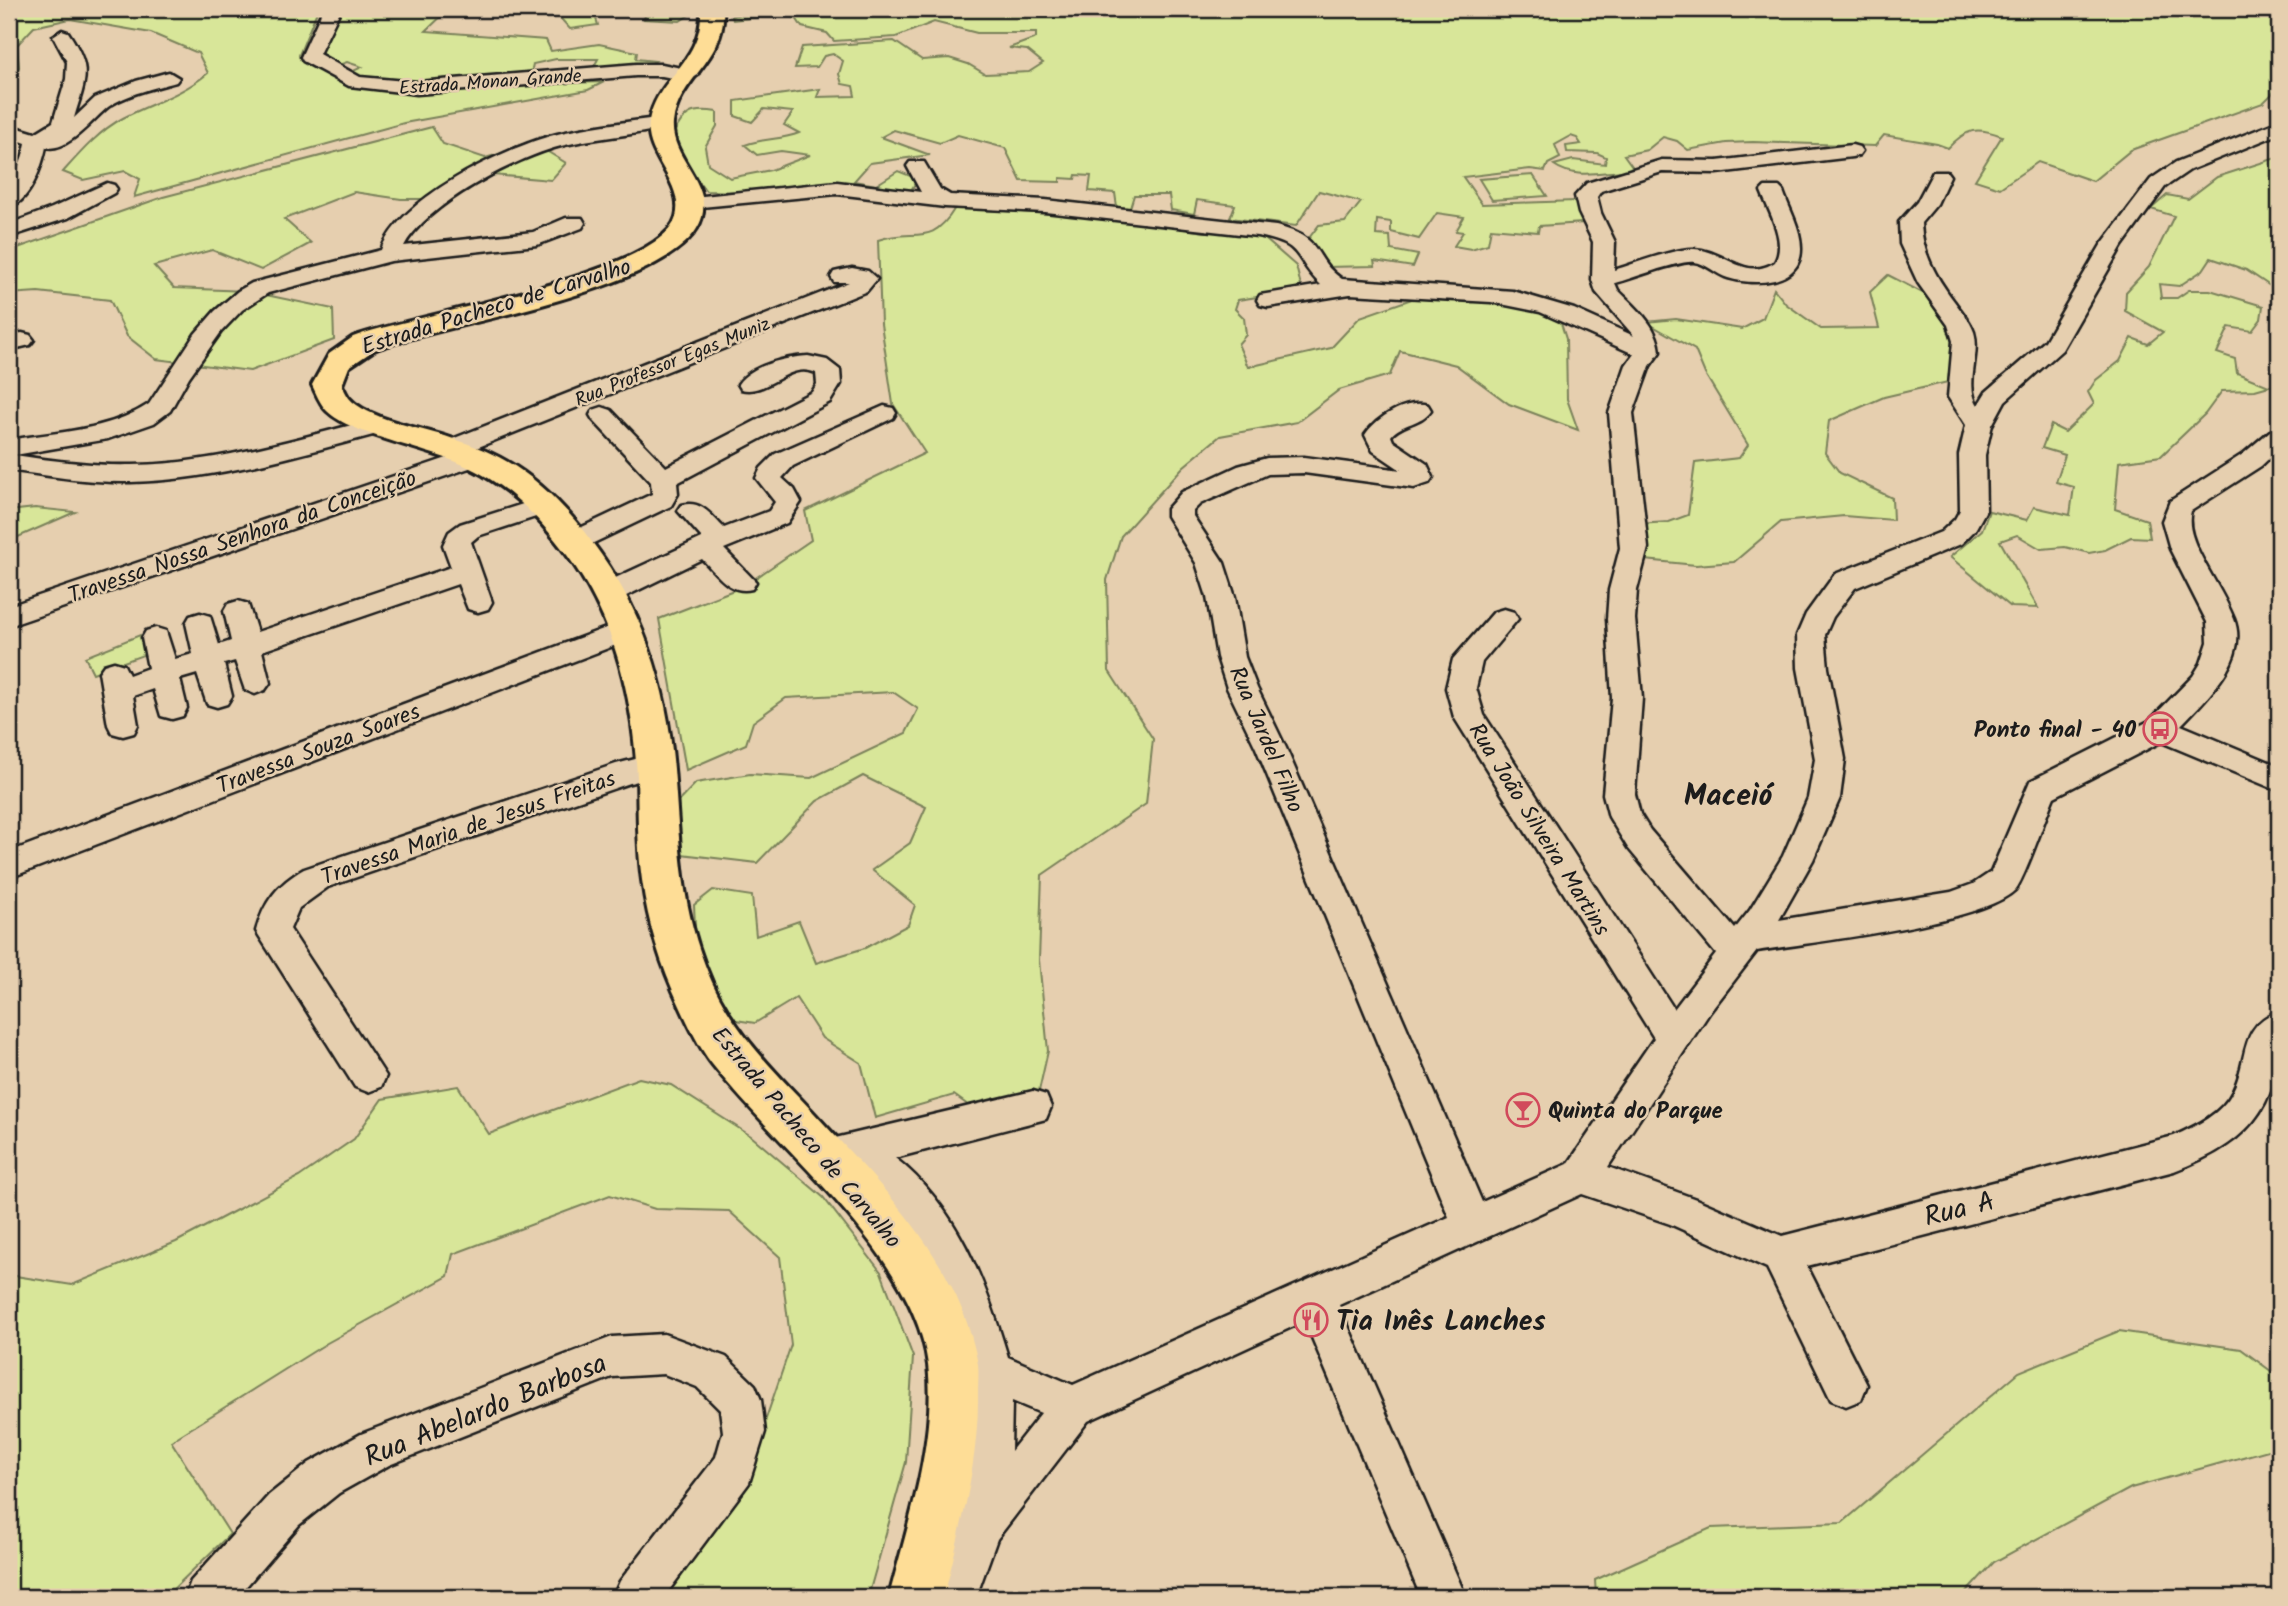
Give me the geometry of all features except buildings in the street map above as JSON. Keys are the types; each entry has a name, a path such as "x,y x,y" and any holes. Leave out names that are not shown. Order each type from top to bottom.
{"main road":[{"path":"691,202 661,138 661,123 666,106 706,46 713,19 712,9"},
{"name":"Estrada Pacheco de Carvalho","path":"691,202 685,227 670,245 646,258 593,279 523,301 374,340 346,353 332,369 327,385 337,404 354,416 463,453 515,481 542,506 573,542 608,593 627,630 648,714 655,766 661,881 687,977 710,1024 726,1049 840,1151 924,1281 953,1365 953,1416 948,1466 917,1597"}],"street":[{"name":"Estrada Monan Grande","path":"332,9 310,57 356,82 417,88 636,70 662,70 688,75"},
{"path":"9,201 48,140 62,125 76,79 76,62 62,36"},
{"path":"69,100 102,102 143,85 169,78"},
{"path":"9,131 48,140 97,110 102,102"},
{"path":"390,254 395,241 421,212 479,172 555,141 661,123"},
{"path":"980,1526 1073,1406 1474,1227 1581,1176 1673,1038 1741,946 1797,860 1824,798 1830,759 1813,668 1811,635 1820,614 1845,582 1872,568 1951,538 1966,524 1973,510 1972,455 1979,425 1995,397 2054,345 2112,244 2158,183 2183,166 2279,127"},
{"path":"1741,946 1639,839 1625,817 1619,793 1627,698 1623,590 1634,548 1621,413 1638,365 1648,352 1647,338 1640,326 1607,292 1603,280 1604,242 1590,214 1586,196 1594,187 1662,166 1717,167 1852,151"},
{"path":"917,166 932,193 945,201"},
{"path":"1940,176 1926,204 1910,222 1911,244 1928,283 1960,325 1965,341 1960,397 1979,425"},
{"path":"691,202 837,188 945,201 1152,216 1269,232 1295,239 1304,245 1327,280 1348,288"},
{"path":"9,231 60,213 107,189"},
{"path":"1603,280 1690,254 1704,256 1735,273 1768,275 1780,270 1789,263 1791,251 1789,237 1772,191"},
{"path":"9,448 123,428 161,407 176,377 226,310 241,298 278,281 390,254 537,238 574,223"},
{"name":"Rua Professor Egas Muniz","path":"463,453 859,286 866,279 852,274 842,277"},
{"path":"1268,300 1348,288 1458,292 1511,298 1578,317 1600,331 1648,352"},
{"path":"664,479 809,405 821,397 830,384 828,370 818,364 802,363 787,365 750,384"},
{"name":"Rua Jardel Filho","path":"1419,410 1386,425 1378,435 1382,446 1418,470 1420,477 1414,480 1304,466 1267,466 1247,472 1191,498 1180,509 1180,516 1210,563 1221,597 1231,657 1242,688 1276,761 1474,1227"},
{"path":"608,593 713,543 778,517 786,509 786,496 771,484 769,476 772,468 884,413"},
{"path":"573,542 662,500 665,494 664,479 601,415"},
{"path":"9,462 115,474 148,473 239,460 379,426"},
{"path":"1741,946 1952,905 1985,893 2004,880 2041,789 2160,729 2203,683 2215,664 2222,642 2221,622 2175,521 2179,507 2252,460 2279,436"},
{"name":"Travessa Nossa Senhora da Conceição","path":"9,616 463,453"},
{"path":"2252,460 2279,471"},
{"path":"478,602 457,545 463,534 542,506"},
{"path":"691,511 742,582"},
{"path":"123,725 115,680 163,675 467,571"},
{"path":"238,611 255,682"},
{"name":"Rua João Silveira Martins","path":"1504,619 1468,659 1461,688 1469,717 1673,1038"},
{"path":"200,623 217,696"},
{"name":"Travessa Souza Soares","path":"9,864 627,630"},
{"path":"156,638 172,708"},
{"path":"2160,729 2223,753 2279,779"},
{"name":"Travessa Maria de Jesus Freitas","path":"368,1076 273,931 278,911 291,893 316,878 627,772 655,766"},
{"name":"Rua A","path":"1781,1255 1824,1241 2174,1154 2220,1133 2244,1108 2254,1086 2262,1044 2279,1026"},
{"path":"840,1151 1033,1107"},
{"path":"840,1151 886,1171 919,1204 946,1244 971,1303 992,1371 991,1441 980,1526 954,1597"},
{"path":"1581,1176 1630,1191 1729,1229 1781,1255 1846,1385"},
{"path":"1315,1296 1444,1597"},
{"name":"Rua Abelardo Barbosa","path":"207,1597 284,1510 324,1478 376,1449 612,1357 664,1354 710,1372 740,1400 744,1432 734,1468 636,1597"},
{"path":"992,1371 1073,1406"}],"green space":[{"path":"9,9 318,9 299,55 320,71 343,82 393,91 418,91 510,84 604,82 588,90 404,123 134,197 140,179 125,171 83,180 63,172 106,129 177,93 208,73 198,53 151,33 70,19 34,27 17,45 19,67 9,87"},
{"path":"342,9 449,9 426,31 546,40 551,51 599,44 637,52 636,59 655,61 649,65 592,70 598,59 556,59 533,64 530,77 463,83 411,85 366,80 349,73 362,67 347,62 333,67 314,57"},
{"path":"551,9 593,9 598,25 570,29 561,19 564,10"},
{"path":"647,9 695,11 680,21 644,19"},
{"path":"766,9 2226,9 2249,11 2279,21 2279,93 2274,92 2263,103 2131,150 2093,181 2038,162 2000,188 1975,180 2002,136 1978,130 1966,133 1948,148 1884,135 1875,146 1753,142 1726,143 1688,150 1677,141 1663,137 1647,150 1624,155 1632,166 1629,171 1590,174 1562,170 1554,165 1573,160 1605,164 1606,157 1597,153 1567,152 1566,146 1581,144 1577,138 1571,136 1555,145 1560,158 1548,164 1545,171 1530,169 1463,177 1482,204 1575,201 1583,223 1539,226 1538,232 1491,228 1488,244 1471,249 1454,246 1463,232 1456,231 1464,217 1437,213 1419,239 1391,232 1391,222 1377,220 1376,235 1390,236 1391,250 1418,255 1413,267 1374,261 1375,266 1325,267 1306,242 1319,225 1345,222 1361,202 1319,191 1296,226 1230,218 1235,205 1197,200 1194,214 1171,210 1169,195 1134,195 1130,208 1117,207 1115,193 1089,191 1091,176 1060,178 1060,182 1021,181 1005,148 958,135 940,143 894,130 881,137 930,155 870,163 854,181 876,185 898,171 918,179 911,190 706,191 669,141 687,115 698,111 717,112 717,126 705,147 708,164 730,178 771,170 810,155 781,151 757,155 745,145 799,133 784,125 793,112 764,109 752,122 735,116 735,101 820,89 817,97 855,96 853,86 842,84 839,74 843,61 833,54 824,56 817,67 795,68 802,47 894,41 922,60 949,58 968,64 985,74 1029,72 1043,63 1027,50 1009,48 1036,38 1036,33 977,33 934,22 896,37 834,41 827,33 802,27 796,18 784,14 733,20 732,16"},
{"path":"432,127 443,144 485,158 535,144 566,163 551,180 481,174 427,199 401,199 354,192 284,219 311,243 261,270 212,250 154,266 174,288 247,291 333,309 334,340 250,371 156,359 127,336 110,300 38,292 9,294 9,251 163,197"},
{"path":"2279,157 2279,292 2246,270 2211,258 2203,270 2179,286 2159,284 2161,298 2177,298 2189,290 2210,290 2263,306 2261,319 2252,331 2229,327 2217,353 2235,359 2237,373 2269,386 2255,390 2222,391 2205,414 2161,456 2119,462 2115,509 2147,520 2150,538 2131,537 2105,550 2089,553 2065,547 2041,549 2017,535 2000,541 2038,608 2011,607 1950,557 1982,530 1989,511 2027,520 2034,507 2070,515 2074,487 2056,482 2065,455 2042,448 2051,425 2065,432 2094,404 2088,392 2096,380 2120,361 2132,338 2148,344 2163,332 2125,311 2126,292 2149,267 2174,216 2151,209 2167,195 2188,199 2217,177"},
{"path":"1533,175 1547,196 1492,200 1479,179"},
{"path":"955,208 1086,216 1206,232 1257,232 1296,266 1302,290 1238,300 1235,309 1244,318 1246,335 1238,344 1248,367 1331,348 1360,317 1426,294 1502,297 1558,314 1566,339 1567,399 1578,430 1509,404 1456,365 1400,351 1390,375 1339,390 1297,422 1220,436 1183,467 1121,536 1107,580 1109,671 1153,739 1146,804 1042,875 1039,960 1048,1051 1039,1091 979,1113 954,1095 875,1118 861,1063 822,1038 796,998 755,1023 717,1017 697,970 694,905 713,890 752,896 756,936 799,921 816,963 865,948 908,925 915,905 872,870 910,843 926,807 863,776 817,801 757,863 673,853 673,807 696,783 750,774 811,778 906,733 918,709 893,692 786,698 753,722 746,744 686,770 659,619 744,586 811,540 805,511 925,453 893,404 881,324 878,240 929,233 946,221"},
{"path":"1888,275 1948,306 1953,355 1948,382 1884,397 1829,421 1825,453 1840,473 1892,498 1893,520 1844,516 1781,522 1734,562 1696,565 1645,560 1638,524 1669,522 1688,515 1695,463 1739,458 1748,445 1705,374 1695,350 1646,322 1676,319 1742,329 1763,318 1774,289 1786,304 1821,329 1879,328 1870,292"},
{"path":"35,508 75,512 9,541 9,511"},
{"path":"140,635 146,654 93,673 85,657"},
{"path":"639,1078 671,1085 751,1136 823,1197 881,1272 913,1357 906,1462 868,1597 644,1597 755,1451 791,1345 780,1257 729,1211 655,1209 610,1195 453,1254 448,1276 327,1343 171,1441 230,1534 165,1597 9,1597 9,1275 72,1285 176,1242 299,1177 354,1139 382,1099 458,1086 489,1134"},
{"path":"2119,1331 2241,1349 2279,1377 2279,1447 2131,1488 1994,1562 1962,1597 1596,1597 1595,1580 1711,1528 1842,1523 2019,1372"}],"place":[{"name":"Ponto final - 40","path":"2160,729"},
{"name":"Quinta do Parque","path":"1523,1110"},
{"name":"Tia Inês Lanches","path":"1311,1320"}],"district":[{"name":"Maceió","path":"1728,795"}]}
